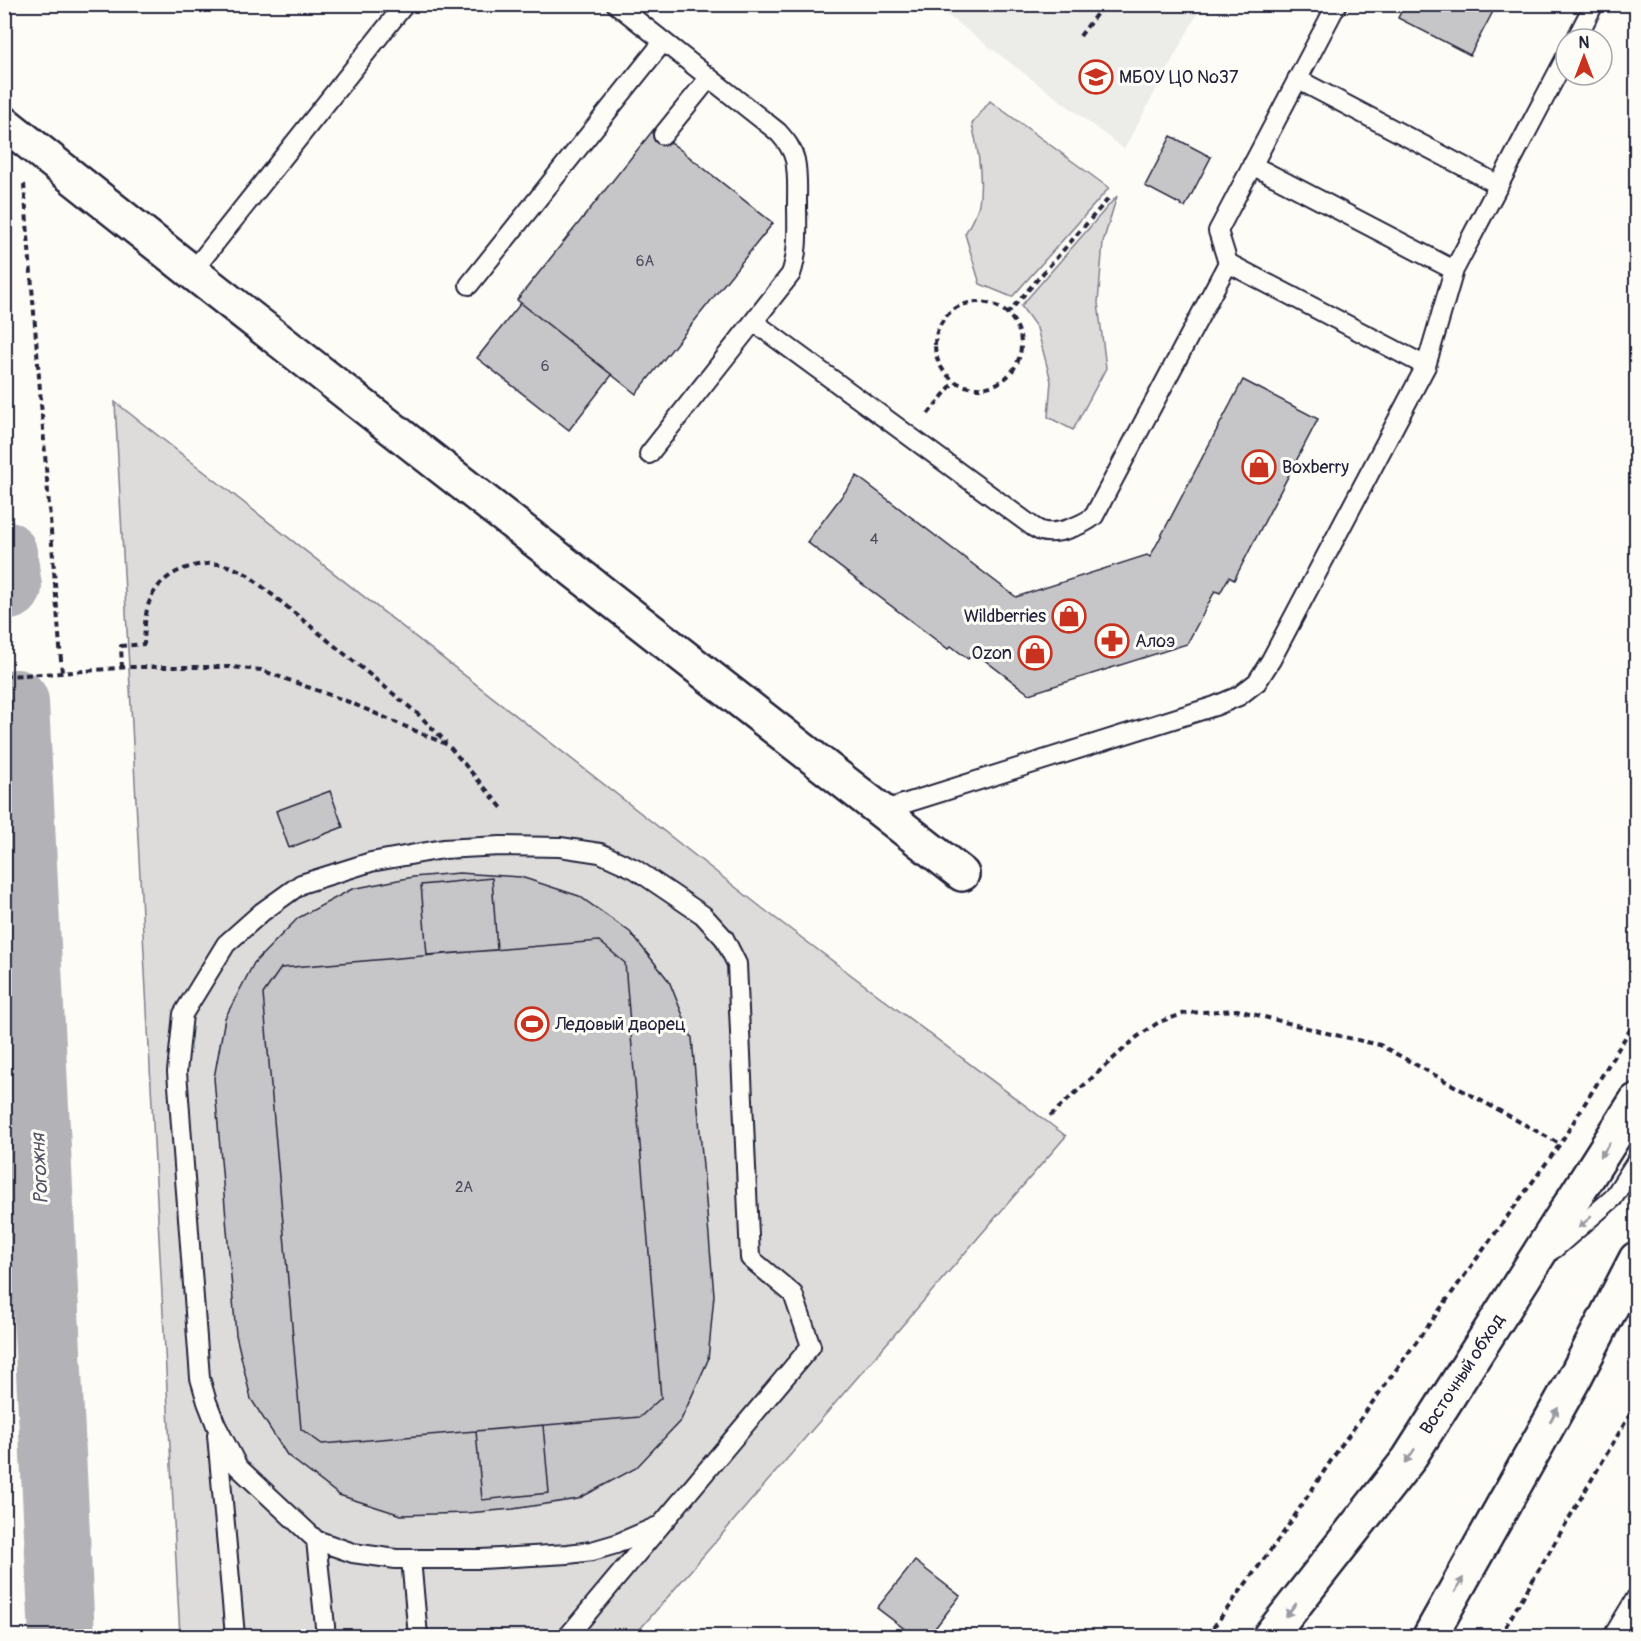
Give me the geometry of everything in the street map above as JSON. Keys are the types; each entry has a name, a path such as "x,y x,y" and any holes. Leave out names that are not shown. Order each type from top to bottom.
{"street":[{"path":"12,129 962,874"},
{"name":"Восточный обход","path":"1270,1636 1408,1460 1636,1101"},
{"path":"1430,1636 1574,1379 1636,1259"}],"lane":[{"path":"192,272 405,4"},
{"path":"616,4 778,132 790,145 797,178 796,260 791,274 650,454"},
{"path":"754,322 1032,526 1041,531 1051,532 1088,521 1099,509 1228,263 1218,231 1336,4"},
{"path":"1582,27 1594,4"},
{"path":"469,285 663,42"},
{"path":"663,135 709,78"},
{"path":"1297,79 1499,184"},
{"path":"881,811 1215,706 1239,696 1257,682 1271,660 1426,366 1455,270 1554,80"},
{"path":"1252,165 1455,270"},
{"path":"1228,263 1426,366"},
{"path":"568,1636 662,1524 811,1346 792,1294 750,1258 736,964 724,938 703,915 635,868 600,853 560,847 501,846 442,849 371,862 301,884 262,912 226,944 183,1014 177,1072 200,1378 216,1425 238,1467 316,1540 353,1552 396,1559 481,1559 592,1551 616,1544 662,1524"},
{"path":"1526,1274 1613,1198 1636,1162"},
{"path":"1574,1379 1636,1290"},
{"path":"216,1425 235,1636"},
{"path":"316,1540 326,1636"},
{"path":"411,1559 418,1636"},
{"path":"1613,1636 1636,1598"}],"path":[{"path":"1080,36 1104,4"},
{"path":"12,129 62,673"},
{"path":"1007,314 1110,197"},
{"path":"970,302 987,302 1003,309 1015,321 1021,337 1021,354 1015,370 1002,382 986,388 969,388 954,382 942,369 935,354 935,337 942,321 954,309 970,302"},
{"path":"911,437 954,382"},
{"path":"122,668 121,646 144,644 150,598 167,578 188,566 218,564 234,567 248,575 418,714 502,808"},
{"path":"4,676 122,668 231,667 261,670 349,702 448,745"},
{"path":"1050,1116 1137,1037 1159,1022 1186,1013 1238,1010 1380,1045 1560,1144"},
{"path":"1207,1636 1284,1532 1340,1447 1560,1144 1636,1020"},
{"path":"1500,1636 1636,1404"}],"shaded area":[{"name":"МБОУ ЦО №37","path":"1202,4 1124,149 934,5"},
{"path":"990,101 1109,188 1012,297 980,284 965,234 977,212 980,194 979,164 972,124"},
{"path":"1117,196 1103,242 1098,303 1106,368 1073,430 1048,417 1051,381 1037,328 1021,306"},
{"name":"Ледовый дворец","path":"115,402 766,911 1066,1136 634,1636 180,1636"}],"building":[{"path":"1405,4 1497,4 1470,55 1398,18"},
{"path":"654,129 773,223 636,394 517,300"},
{"path":"1171,136 1211,157 1185,207 1145,186"},
{"path":"521,303 612,375 569,430 477,358"},
{"path":"1243,380 1318,419 1234,580 1229,577 1220,593 1215,591 1187,644 1029,694 974,652 968,659 951,646 948,649 807,542 857,476 1016,597 1147,555 1150,557"},
{"path":"330,791 343,827 289,848 276,811"},
{"name":"Ледовый дворец","path":"459,873 521,877 579,896 630,932 669,981 692,1038 714,1295 708,1360 681,1420 636,1468 578,1499 513,1509 401,1515 339,1495 287,1455 251,1399 236,1335 214,1078 225,1018 254,963 298,918 352,889 413,877"},
{"path":"492,878 497,950 427,955 421,885"},
{"name":"Ледовый дворец","path":"599,941 625,963 661,1398 640,1417 322,1444 301,1429 263,994 281,968"},
{"path":"543,1425 549,1493 482,1500 476,1431"},
{"path":"915,1561 960,1596 929,1636 914,1636 877,1608"}],"waterway":[{"name":"Рогожня","path":"4,553 9,587"},
{"name":"Рогожня","path":"16,702 62,1636"}],"place":[{"name":"МБОУ ЦО №37","path":"1096,77"},
{"name":"Boxberry","path":"1259,467"},
{"name":"Wildberries","path":"1069,616"},
{"name":"Алоэ","path":"1112,641"},
{"name":"Ozon","path":"1035,653"},
{"name":"Ледовый дворец","path":"532,1024"}]}
